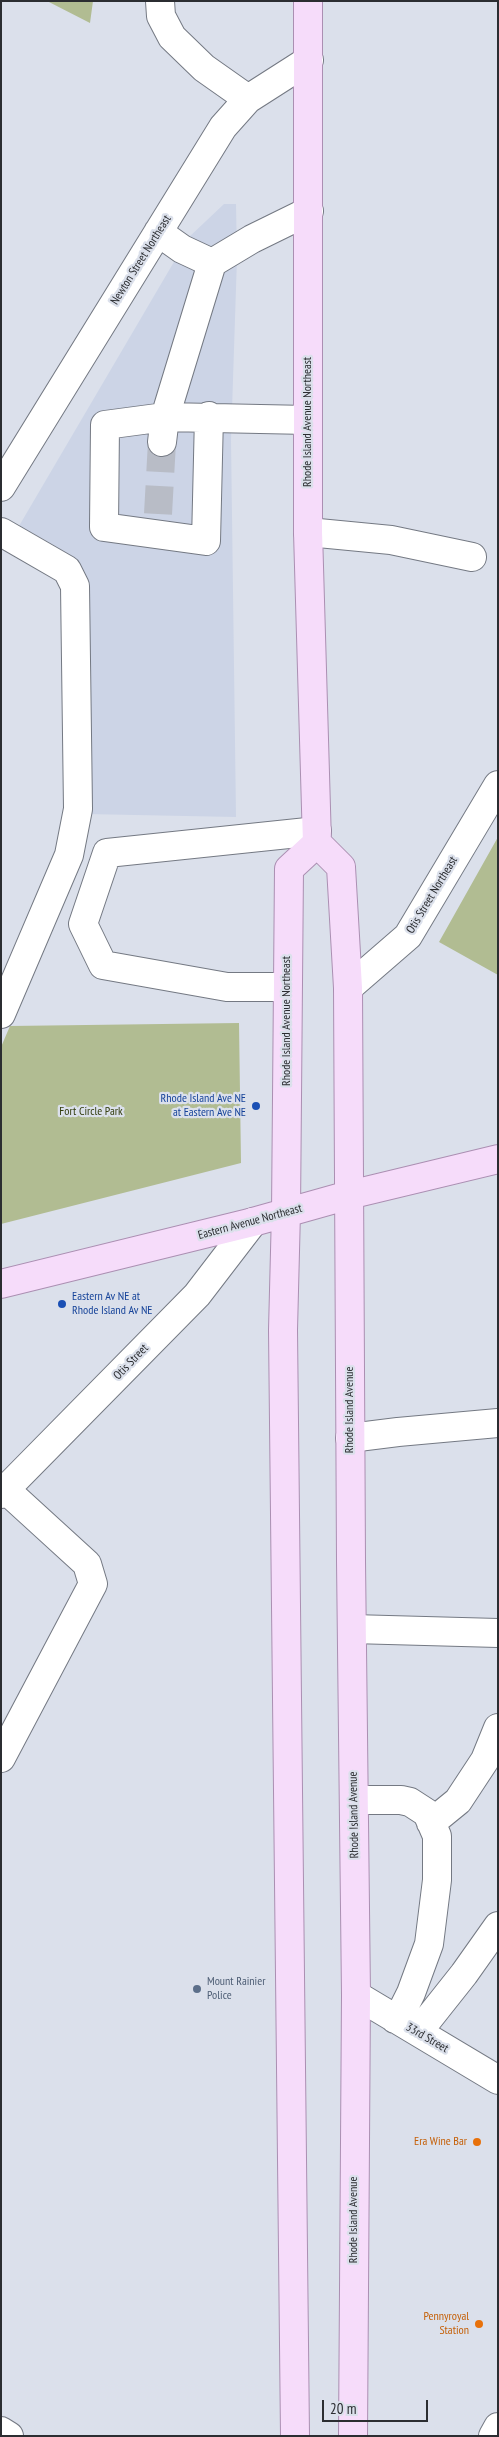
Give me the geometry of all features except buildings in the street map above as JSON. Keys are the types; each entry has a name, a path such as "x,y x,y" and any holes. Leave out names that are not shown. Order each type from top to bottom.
{"main road":[{"name":"Rhode Island Avenue Northeast","path":"286,1212 288,869 317,837 308,532 308,1"},
{"path":"317,837 341,867 348,988 349,1194"},
{"name":"Eastern Avenue Northeast","path":"1,1284 253,1222 349,1194 498,1159"},
{"name":"Rhode Island Avenue","path":"349,1194 356,1995 353,2436"},
{"path":"286,1212 282,1330 295,2436"}],"street":[{"path":"160,1 161,16 172,36 204,68 248,98"},
{"name":"Newton Street Northeast","path":"1,487 224,127 248,98 309,60"},
{"path":"164,429 212,263 252,239 309,211"},
{"path":"158,232 182,249 212,263"},
{"path":"209,416 206,541 158,525 104,527 105,425 164,429 209,416 308,420"},
{"path":"1,532 67,570 75,586 78,809 69,855 1,1014"},
{"path":"308,532 391,540 472,557"},
{"name":"Otis Street Northeast","path":"348,988 408,936 498,785"},
{"path":"287,987 227,987 103,965 83,924 107,853 317,837"},
{"name":"Otis Street","path":"3,1492 197,1295 253,1222"},
{"path":"350,1438 498,1422"},
{"path":"1,1758 93,1584 87,1564 3,1492"},
{"path":"352,1629 498,1633"},
{"path":"431,1823 458,1801 485,1760 498,1728"},
{"path":"354,1800 401,1800 410,1802 427,1813 437,1836 437,1880 430,1944 411,1993 407,2026"},
{"path":"407,2026 464,1974 498,1926"},
{"name":"33rd Street","path":"356,1995 498,2080"},
{"path":"493,2436 498,2427"},
{"path":"1,2431 9,2436"}],"shaded area":[{"path":"224,204 236,204 237,258 231,440 236,817 85,814 74,561 55,546 19,526 188,238"}],"green space":[{"path":"47,1 93,1 90,23"},
{"path":"498,837 498,975 439,942"},
{"name":"Fort Circle Park","path":"239,1023 241,1163 1,1224 1,1047 10,1026"}],"tunnel":[{"path":"158,514 162,442"}],"place":[{"name":"Rhode Island Ave NE at Eastern Ave NE","path":"256,1106"},
{"name":"Eastern Av NE at Rhode Island Av NE","path":"62,1304"},
{"name":"Mount Rainier Police","path":"197,1989"},
{"name":"Era Wine Bar","path":"477,2142"},
{"name":"Pennyroyal Station","path":"479,2324"}]}
